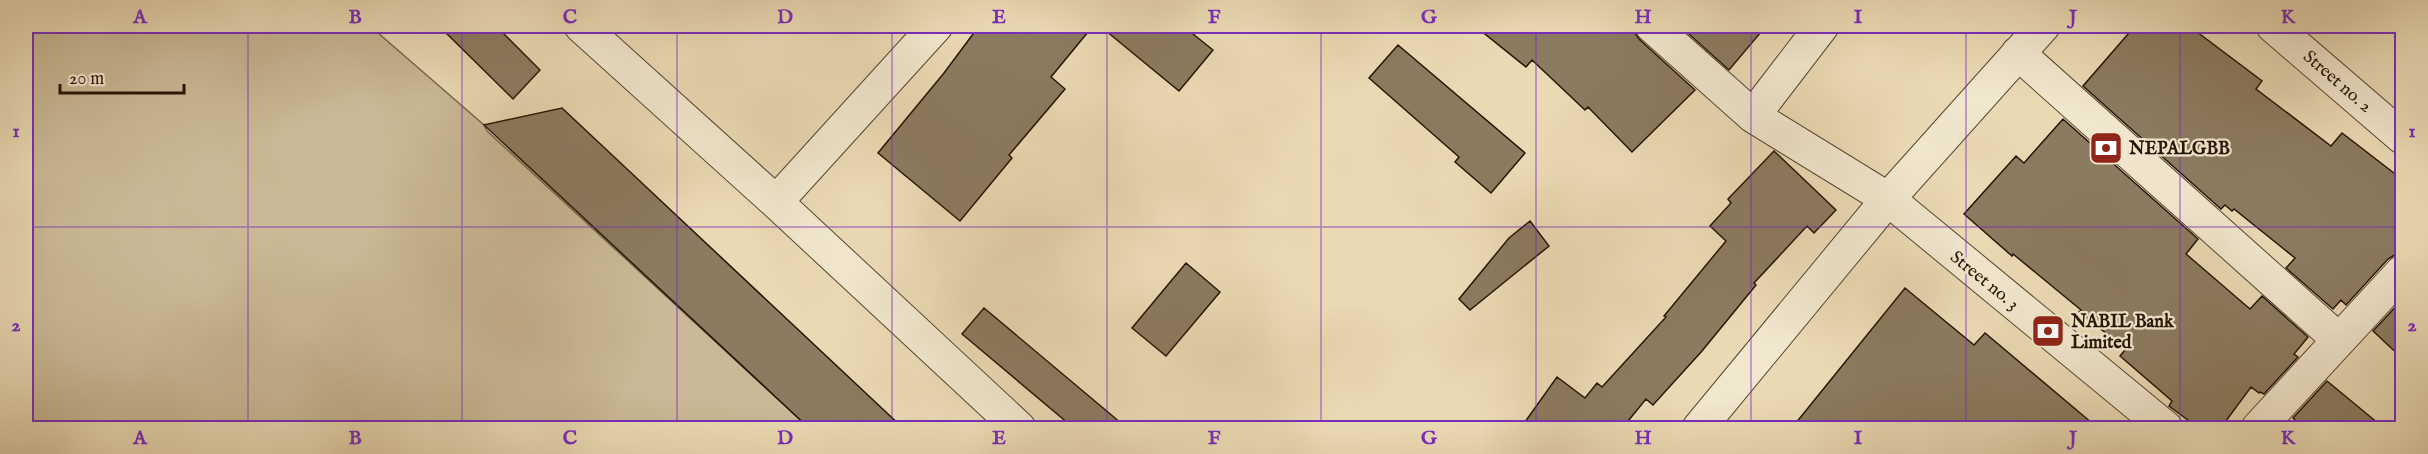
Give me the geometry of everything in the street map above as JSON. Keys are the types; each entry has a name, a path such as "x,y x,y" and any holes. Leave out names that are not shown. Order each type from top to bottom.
{"street":[{"path":"581,26 776,202 1019,429"},
{"path":"776,202 936,26"},
{"name":"Street no. 3","path":"1652,26 1753,116 1888,199 2166,429"},
{"path":"1753,116 1822,26"},
{"path":"1699,429 1888,199 2043,26"},
{"name":"Street no. 2","path":"2273,26 2403,137"},
{"path":"2019,53 2339,340"},
{"path":"2258,429 2403,272"}],"shaded area":[{"path":"26,26 370,26 484,125 487,131 809,428 26,428"}],"building":[{"path":"439,26 496,26 540,70 513,99"},
{"path":"979,26 1093,26 1051,77 1065,89 1009,155 1012,158 960,221 878,153 944,73"},
{"path":"1100,26 1183,26 1213,50 1179,91"},
{"path":"1475,26 1634,26 1634,32 1640,40 1695,90 1632,152 1588,107 1585,110 1532,60 1526,67"},
{"path":"1680,26 1766,26 1729,70"},
{"path":"2135,26 2189,26 2262,81 2256,89 2331,146 2342,133 2403,180 2403,254 2396,254 2388,259 2346,305 2341,300 2333,309 2286,268 2295,258 2234,209 2232,211 2225,205 2221,209 2083,86"},
{"path":"1398,45 1525,153 1491,193 1455,162 1459,157 1369,78"},
{"path":"562,108 904,429 810,429 484,125"},
{"path":"2063,119 2198,239 2186,254 2250,309 2262,296 2308,337 2294,354 2298,357 2264,394 2251,387 2220,429 2200,429 2169,406 2172,401 2120,356 2126,349 1964,214 2016,156 2024,163"},
{"path":"1774,151 1836,210 1814,233 1807,226 1754,283 1756,285 1702,351 1653,405 1646,399 1624,426 1627,429 1520,429 1557,377 1585,398 1597,383 1602,387 1666,317 1664,316 1726,241 1710,226 1731,203 1728,199"},
{"path":"1530,221 1549,246 1470,310 1459,299 1509,238"},
{"path":"1186,263 1220,292 1166,356 1132,328"},
{"path":"1905,288 1974,345 1985,333 2099,429 1791,429"},
{"path":"2403,299 2403,359 2373,331"},
{"path":"984,308 1128,429 1075,429 962,334"},
{"path":"2327,381 2385,429 2305,429 2293,418"}],"place":[{"name":"NEPALGBB","path":"2106,148"},
{"name":"NABIL Bank Limited","path":"2048,331"}]}
